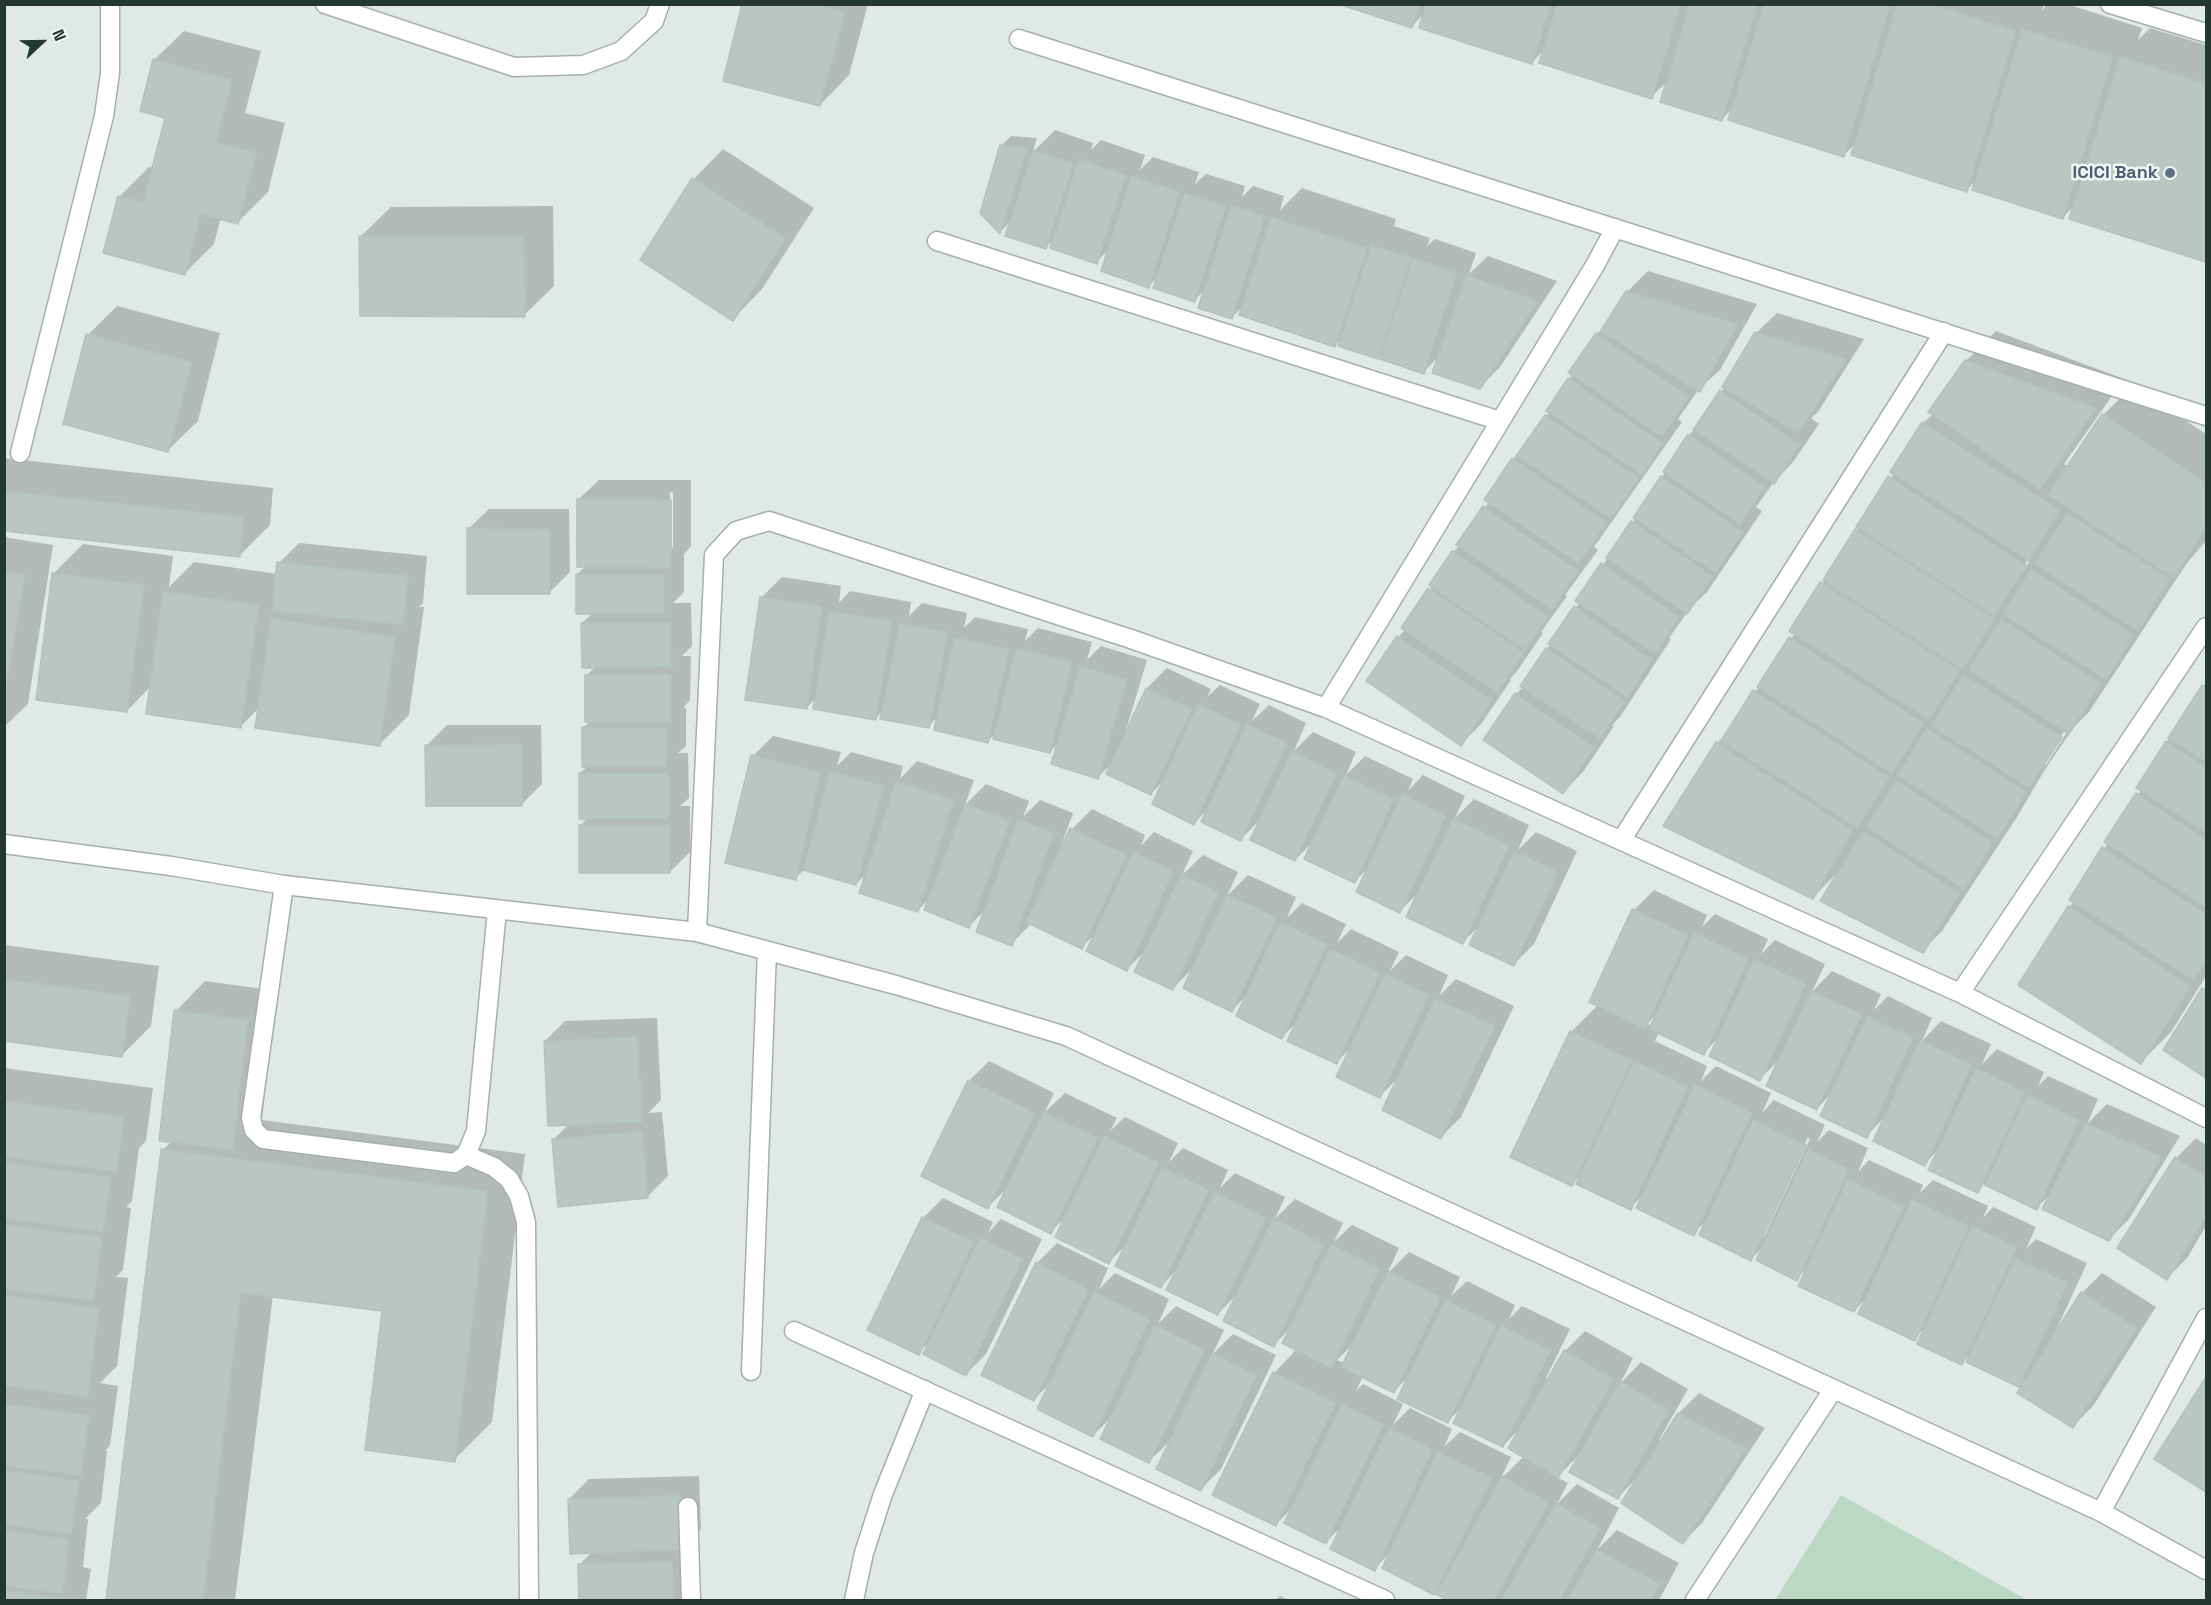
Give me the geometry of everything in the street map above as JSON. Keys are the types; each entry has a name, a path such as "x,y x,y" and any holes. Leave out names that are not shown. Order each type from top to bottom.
{"street":[{"path":"20,453 104,117 110,73 110,4"},
{"path":"325,4 514,67 583,66 621,51 654,21 660,4"},
{"path":"2110,4 2206,33"},
{"path":"1019,39 2206,416"},
{"path":"1326,708 1594,267 1615,228"},
{"path":"937,241 1500,421"},
{"path":"1622,840 1944,332"},
{"path":"697,932 714,555 736,531 769,520 1131,639 1326,708 1960,993 2206,1118"},
{"path":"1960,993 2206,627"},
{"path":"4,844 171,866 284,885 697,932 896,985 1066,1036 2101,1512 2206,1570"},
{"path":"284,885 251,1118 254,1130 262,1139 454,1163 466,1155 476,1131 497,910"},
{"path":"751,1371 767,951"},
{"path":"466,1155 494,1167 509,1179 519,1196 526,1222 529,1600"},
{"path":"2101,1512 2206,1318"},
{"path":"794,1331 1385,1600"},
{"path":"854,1600 864,1553 883,1494 925,1390"},
{"path":"1695,1600 1833,1390"},
{"path":"688,1507 691,1600"}],"green space":[{"path":"1841,1495 2027,1600 1775,1600"}],"building":[{"path":"742,4 815,4 845,12 820,106 723,81"},
{"path":"1338,4 1420,4 1412,28"},
{"path":"1426,4 1551,4 1532,64 1419,28"},
{"path":"1557,4 1681,4 1652,99 1539,63"},
{"path":"1690,4 1758,4 1722,121 1660,102"},
{"path":"1764,4 1891,4 1844,157 1728,120"},
{"path":"1897,4 1932,4 2016,31 1967,192 1851,155"},
{"path":"2022,29 2113,57 2063,219 1972,190"},
{"path":"2120,56 2206,84 2206,262 2069,219"},
{"path":"153,59 232,80 216,142 257,153 238,224 201,214 185,275 103,253 118,196 143,202 165,118 140,111"},
{"path":"1000,145 1028,147 1000,234 980,213"},
{"path":"1033,150 1074,163 1046,249 1005,236"},
{"path":"1079,159 1126,175 1097,264 1050,248"},
{"path":"1131,176 1180,192 1149,288 1101,271"},
{"path":"692,178 786,238 733,321 640,260"},
{"path":"1184,193 1226,206 1195,302 1153,288"},
{"path":"1231,205 1265,216 1232,319 1198,308"},
{"path":"1271,217 1367,248 1335,347 1239,315"},
{"path":"359,236 524,236 525,317 360,316"},
{"path":"1371,245 1411,258 1378,359 1338,346"},
{"path":"1413,258 1457,273 1424,374 1380,359"},
{"path":"1466,275 1538,301 1480,389 1432,373"},
{"path":"1626,291 1738,324 1700,392 1600,332"},
{"path":"1755,332 1846,359 1798,433 1722,387"},
{"path":"1596,333 1689,396 1662,437 1568,373"},
{"path":"86,334 192,362 168,452 63,424"},
{"path":"1965,360 2096,408 2040,490 1928,412"},
{"path":"1568,378 1663,443 1642,476 1546,411"},
{"path":"1720,390 1800,444 1774,484 1693,430"},
{"path":"2102,414 2206,483 2206,527 2174,578 2048,495"},
{"path":"1545,415 1639,478 1611,519 1516,456"},
{"path":"1922,422 2060,510 2029,561 1890,472"},
{"path":"1688,434 1765,486 1740,525 1663,472"},
{"path":"1512,458 1607,522 1579,564 1484,500"},
{"path":"1661,476 1743,532 1715,573 1633,518"},
{"path":"1888,476 2026,565 1994,616 1856,527"},
{"path":"4,491 244,517 240,557 4,531"},
{"path":"577,499 671,500 671,568 577,567"},
{"path":"1483,506 1579,571 1552,610 1456,545"},
{"path":"2067,513 2170,579 2138,631 2034,564"},
{"path":"1631,521 1713,576 1687,614 1606,558"},
{"path":"467,528 549,529 550,594 467,594"},
{"path":"1855,529 1995,619 1963,670 1823,580"},
{"path":"1452,551 1548,616 1525,650 1429,585"},
{"path":"277,562 408,576 403,625 272,611"},
{"path":"1601,563 1680,617 1655,654 1575,601"},
{"path":"2031,569 2134,635 2106,680 2002,614"},
{"path":"4,571 25,575 4,700"},
{"path":"52,573 144,585 127,712 36,700"},
{"path":"576,574 664,575 664,614 576,614"},
{"path":"1820,582 1960,671 1929,720 1789,631"},
{"path":"1428,588 1524,653 1498,693 1401,628"},
{"path":"163,591 259,605 241,728 146,714"},
{"path":"760,597 822,606 807,709 745,700"},
{"path":"1574,606 1652,660 1627,698 1548,644"},
{"path":"829,611 892,621 876,720 813,709"},
{"path":"271,618 395,637 380,746 255,728"},
{"path":"2001,619 2101,683 2069,734 1968,670"},
{"path":"581,623 671,623 672,667 582,668"},
{"path":"900,623 948,632 929,728 880,719"},
{"path":"1397,636 1492,700 1461,746 1366,681"},
{"path":"954,637 1009,649 988,743 934,730"},
{"path":"1789,637 1924,723 1892,774 1757,687"},
{"path":"1016,648 1072,662 1050,753 993,739"},
{"path":"1546,648 1625,701 1600,739 1520,686"},
{"path":"1080,666 1127,680 1098,779 1051,764"},
{"path":"1963,674 2062,737 2029,788 1931,726"},
{"path":"585,675 671,675 671,722 585,722"},
{"path":"2202,685 2206,688 2206,762 2168,738"},
{"path":"1146,688 1192,709 1151,795 1106,774"},
{"path":"1753,690 1890,777 1857,828 1721,741"},
{"path":"1515,693 1595,747 1563,794 1483,740"},
{"path":"1198,704 1241,724 1194,825 1152,804"},
{"path":"1247,724 1287,743 1241,841 1201,822"},
{"path":"582,727 667,727 666,767 582,767"},
{"path":"1927,728 2027,792 1997,839 1897,775"},
{"path":"2166,741 2206,767 2206,833 2136,788"},
{"path":"1716,742 1853,830 1813,899 1663,826"},
{"path":"522,744 522,806 426,806 425,745"},
{"path":"1291,751 1337,773 1295,861 1250,840"},
{"path":"751,755 821,772 796,880 725,863"},
{"path":"830,771 884,786 856,885 803,870"},
{"path":"579,773 669,773 669,819 579,819"},
{"path":"1344,775 1394,799 1355,883 1304,859"},
{"path":"1896,780 1993,843 1964,890 1866,827"},
{"path":"896,781 954,800 918,912 859,893"},
{"path":"2136,793 2206,839 2206,908 2104,842"},
{"path":"1402,794 1446,816 1400,913 1356,892"},
{"path":"965,804 1010,821 969,928 924,910"},
{"path":"1453,818 1510,845 1463,944 1406,917"},
{"path":"1018,819 1054,833 1012,946 976,932"},
{"path":"579,825 670,825 670,873 579,873"},
{"path":"1070,828 1127,855 1082,949 1026,922"},
{"path":"1863,831 1960,893 1923,953 1820,901"},
{"path":"2102,847 2206,914 2206,962 2194,981 2069,900"},
{"path":"1514,851 1558,872 1514,966 1469,945"},
{"path":"1133,852 1174,871 1127,971 1086,951"},
{"path":"1181,874 1219,892 1173,990 1134,972"},
{"path":"1227,894 1277,918 1232,1012 1183,988"},
{"path":"2068,906 2191,986 2141,1064 2018,985"},
{"path":"1632,909 1688,935 1645,1029 1589,1002"},
{"path":"1280,922 1327,944 1282,1039 1236,1016"},
{"path":"1694,933 1749,959 1704,1055 1649,1029"},
{"path":"1330,949 1380,972 1337,1064 1287,1041"},
{"path":"1754,959 1806,984 1760,1081 1709,1056"},
{"path":"1385,974 1429,995 1380,1098 1336,1077"},
{"path":"4,979 130,996 122,1057 4,1041"},
{"path":"2202,988 2206,991 2206,1078 2163,1050"},
{"path":"1811,991 1862,1014 1817,1110 1766,1086"},
{"path":"1435,998 1495,1026 1441,1139 1382,1110"},
{"path":"174,1010 248,1020 233,1150 159,1141"},
{"path":"1867,1016 1913,1038 1867,1138 1820,1116"},
{"path":"1570,1031 1632,1060 1572,1186 1510,1157"},
{"path":"638,1037 642,1122 548,1126 544,1041"},
{"path":"1920,1040 1972,1065 1925,1166 1873,1141"},
{"path":"1634,1061 1688,1086 1631,1210 1576,1184"},
{"path":"1976,1068 2025,1092 1978,1193 1928,1170"},
{"path":"968,1080 1035,1113 988,1209 921,1176"},
{"path":"1695,1085 1752,1113 1694,1236 1636,1208"},
{"path":"2027,1095 2079,1120 2037,1210 1985,1185"},
{"path":"4,1101 124,1117 117,1172 4,1157"},
{"path":"1043,1112 1098,1138 1051,1234 997,1207"},
{"path":"1753,1120 1806,1145 1751,1261 1699,1235"},
{"path":"2085,1123 2162,1157 2109,1241 2042,1209"},
{"path":"642,1131 648,1198 558,1207 552,1139"},
{"path":"1104,1136 1159,1163 1109,1264 1055,1237"},
{"path":"161,1149 488,1191 455,1462 365,1450 382,1311 241,1293 203,1600 106,1600"},
{"path":"1808,1149 1849,1169 1797,1281 1756,1260"},
{"path":"2175,1157 2206,1177 2206,1217 2167,1280 2117,1248"},
{"path":"4,1162 111,1177 103,1232 4,1219"},
{"path":"1162,1167 1209,1190 1161,1288 1115,1266"},
{"path":"1848,1179 1904,1206 1854,1312 1798,1286"},
{"path":"1214,1192 1266,1218 1218,1315 1166,1290"},
{"path":"1912,1199 1969,1226 1915,1341 1858,1314"},
{"path":"922,1217 974,1242 919,1355 867,1330"},
{"path":"1273,1218 1324,1244 1274,1347 1223,1321"},
{"path":"4,1224 102,1237 94,1301 4,1289"},
{"path":"1972,1226 2017,1247 1962,1365 1917,1344"},
{"path":"980,1238 1023,1259 966,1376 923,1354"},
{"path":"1331,1244 1380,1268 1331,1368 1282,1343"},
{"path":"2015,1258 2068,1283 2019,1387 1966,1362"},
{"path":"1036,1262 1089,1289 1034,1401 981,1375"},
{"path":"1388,1271 1441,1297 1394,1393 1341,1367"},
{"path":"1094,1292 1150,1319 1093,1437 1037,1409"},
{"path":"2081,1292 2137,1328 2073,1428 2017,1393"},
{"path":"4,1295 99,1308 88,1397 4,1386"},
{"path":"1445,1300 1496,1325 1448,1423 1397,1399"},
{"path":"1155,1325 1205,1350 1149,1463 1100,1439"},
{"path":"1501,1325 1551,1350 1503,1447 1453,1423"},
{"path":"1564,1350 1614,1379 1558,1478 1508,1448"},
{"path":"1212,1353 1257,1375 1201,1491 1156,1469"},
{"path":"1273,1372 1336,1403 1276,1526 1212,1495"},
{"path":"2206,1377 2206,1492 2154,1459"},
{"path":"1620,1381 1669,1410 1618,1499 1569,1472"},
{"path":"4,1404 89,1415 81,1476 4,1466"},
{"path":"1342,1404 1384,1424 1326,1544 1284,1523"},
{"path":"1678,1413 1747,1448 1683,1544 1621,1503"},
{"path":"1388,1428 1433,1449 1375,1571 1330,1549"},
{"path":"1438,1451 1492,1478 1434,1595 1382,1568"},
{"path":"4,1470 79,1480 71,1534 4,1525"},
{"path":"1502,1476 1549,1503 1494,1600 1447,1600 1436,1594"},
{"path":"680,1495 681,1550 570,1554 568,1499"},
{"path":"1556,1503 1600,1528 1560,1600 1501,1600"},
{"path":"4,1530 69,1539 63,1594 4,1586"},
{"path":"1596,1549 1660,1584 1651,1600 1568,1600"},
{"path":"672,1561 674,1600 579,1600 578,1564"},
{"path":"4,1590 62,1598 61,1600 4,1600"}],"place":[{"name":"ICICI Bank","path":"2170,173"}]}
